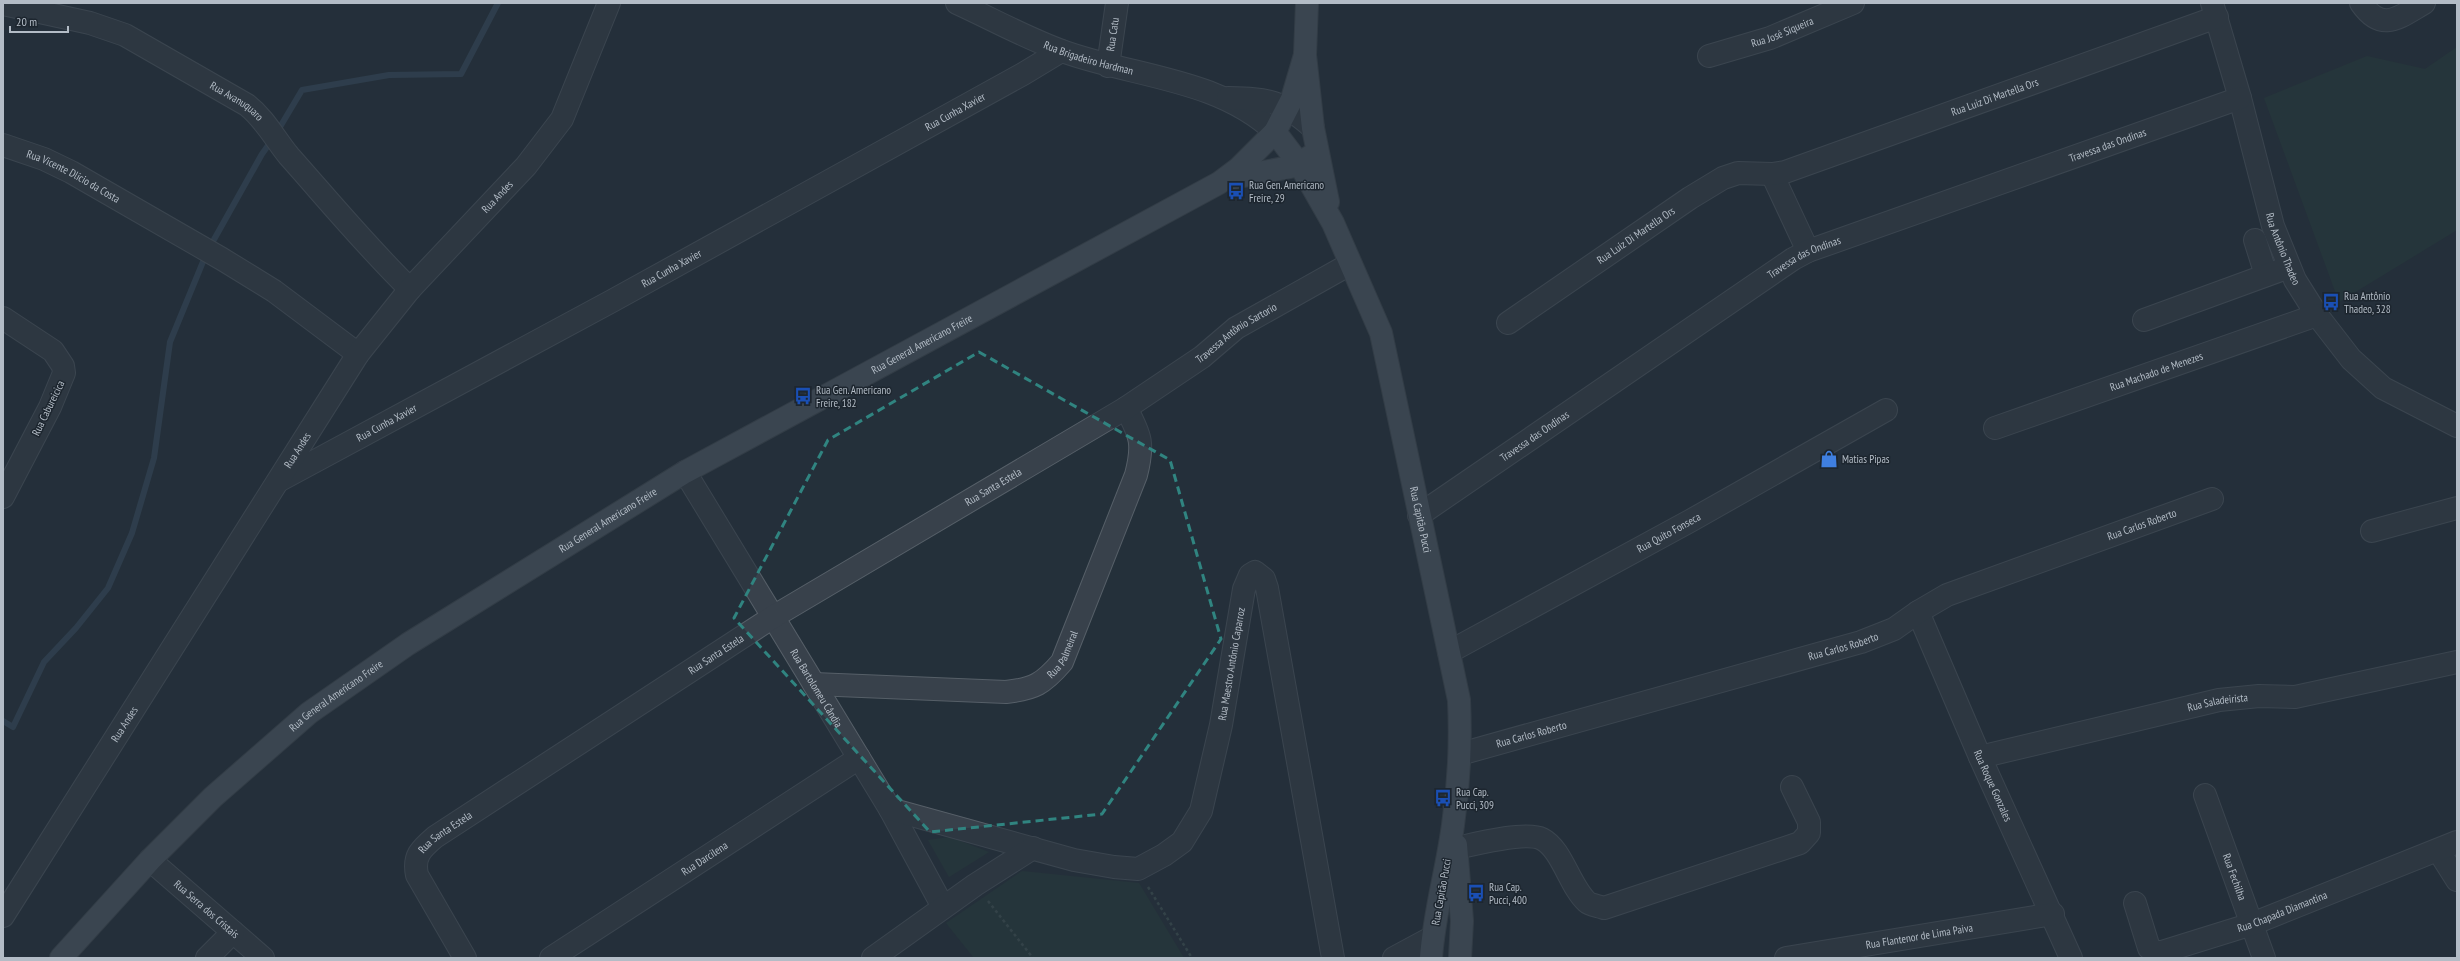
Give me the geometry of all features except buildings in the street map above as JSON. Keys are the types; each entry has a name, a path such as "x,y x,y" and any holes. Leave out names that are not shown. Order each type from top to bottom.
{"main road":[{"path":"1275,132 1288,109 1305,55 1307,3"},
{"name":"Rua Capitão Pucci","path":"1305,55 1313,128 1333,223"},
{"name":"Rua Capitão Pucci","path":"1275,132 1300,165 1333,223 1381,333 1399,409 1419,515 1459,700 1460,754 1453,826 1432,947"},
{"name":"Rua General Americano Freire","path":"61,958 150,860 213,797 309,713 408,644 685,472 1225,180 1275,132"},
{"path":"1300,165 1317,150"},
{"name":"Rua General Americano Freire","path":"1225,180 1300,165"},
{"name":"Rua Capitão Pucci","path":"1453,826 1457,848 1462,921"},
{"path":"1460,958 1462,921"},
{"path":"1462,921 1477,958"}],"street":[{"name":"Rua Andes","path":"3,916 358,354 410,289 526,166 562,119 609,3"},
{"name":"Rua Brigadeiro Hardman","path":"958,3 1061,51 1108,66 1178,82 1224,98 1260,118 1275,132"},
{"name":"Rua Catu","path":"1108,66 1117,3"},
{"name":"Rua José Siqueira","path":"1709,56 1770,38 1853,3"},
{"path":"2361,3 2370,15 2382,22 2399,18 2424,3"},
{"name":"Rua Avanuquaro","path":"3,4 90,24 125,34 247,105 260,116 280,145 375,254 410,289"},
{"name":"Rua Antônio Thadeo","path":"2215,10 2240,98 2272,226 2295,280 2317,315 2351,359 2383,388 2457,426"},
{"name":"Rua Luiz Di Martella Ors","path":"1508,323 1690,198 1723,178 1738,173 1772,174 1810,164 2215,10"},
{"name":"Rua Cunha Xavier","path":"279,480 619,297 1023,74 1061,51"},
{"name":"Rua Brigadeiro Hardman","path":"1224,98 1267,99 1288,109 1313,128"},
{"name":"Travessa das Ondinas","path":"1419,515 1760,279 1808,251 2240,98"},
{"name":"Rua Vicente Dlicio da Costa","path":"3,145 44,159 141,212 274,292 358,354"},
{"path":"1772,174 1808,251"},
{"path":"2255,240 2266,275"},
{"name":"Travessa Antônio Sartorio","path":"1126,408 1202,356 1236,328 1350,264"},
{"path":"2144,320 2290,267"},
{"name":"Rua Machado de Menezes","path":"1995,428 2317,315"},
{"name":"Rua Cabureicica","path":"3,318 53,351 63,366 64,373 50,407 3,497"},
{"name":"Rua Santa Estela","path":"464,958 416,875 414,863 418,851 434,837 773,617 1126,408"},
{"name":"Rua Palmeiral","path":"814,684 1006,692 1029,690 1047,680 1062,662 1136,475 1142,453 1141,439 1126,408"},
{"name":"Rua Quito Fonseca","path":"1448,652 1704,513 1886,410"},
{"name":"Rua Bartolomeu Cândia","path":"685,472 890,809 943,907"},
{"name":"Rua Carlos Roberto","path":"1460,754 1861,642 1894,629 1918,612 1947,595 2212,499"},
{"path":"2372,531 2457,508"},
{"name":"Rua Maestro Antônio Caparroz","path":"1138,869 1164,855 1182,842 1201,812 1221,725 1244,589 1250,575 1255,572 1264,579 1267,588 1333,958"},
{"name":"Rua Roque Gonzales","path":"1918,612 1980,757 2053,914 2071,958"},
{"name":"Rua Saladeirista","path":"1980,757 2219,700 2259,696 2295,697 2457,662"},
{"name":"Rua Darcilena","path":"551,958 859,758"},
{"path":"1457,848 1496,839 1533,837 1543,839 1555,853 1587,902 1604,908 1800,843 1809,833 1809,822 1792,786"},
{"name":"Rua Fechilha","path":"2205,795 2264,958"},
{"path":"890,809 1074,860 1138,869"},
{"path":"2447,846 2457,880"},
{"name":"Rua Chapada Diamantina","path":"2135,903 2147,944 2149,948 2156,952 2252,924 2447,846"},
{"path":"873,958 975,885 1033,848"},
{"name":"Rua Serra dos Cristais","path":"150,860 263,958"},
{"name":"Rua Flantenor de Lima Paiva","path":"1786,958 2053,914"},
{"path":"207,958 233,932"},
{"path":"1394,958 1432,947"}],"path":[{"path":"1138,869 1192,958"},
{"path":"975,885 1033,958"}],"highlighted area":[{"path":"979,352 1170,460 1221,639 1102,814 930,832 734,618 828,440"}],"green space":[{"path":"2457,47 2457,230 2339,302 2264,98 2367,56 2425,69"},
{"path":"950,837 989,852 949,877 928,840"},
{"path":"1022,871 1139,883 1184,958 974,958 946,923"}],"waterway":[{"path":"277,132 302,90 389,75 461,74 498,3"},
{"path":"3,721 13,727 44,662 76,628 108,588 132,533 154,458 170,342 207,252 262,154 272,140"}],"place":[{"name":"Rua Gen. Americano Freire, 29","path":"1236,191"},
{"name":"Rua Antônio Thadeo, 328","path":"2331,302"},
{"name":"Rua Gen. Americano Freire, 182","path":"803,396"},
{"name":"Matias Pipas","path":"1829,459"},
{"name":"Rua Cap. Pucci, 309","path":"1443,798"},
{"name":"Rua Cap. Pucci, 400","path":"1476,893"}]}
